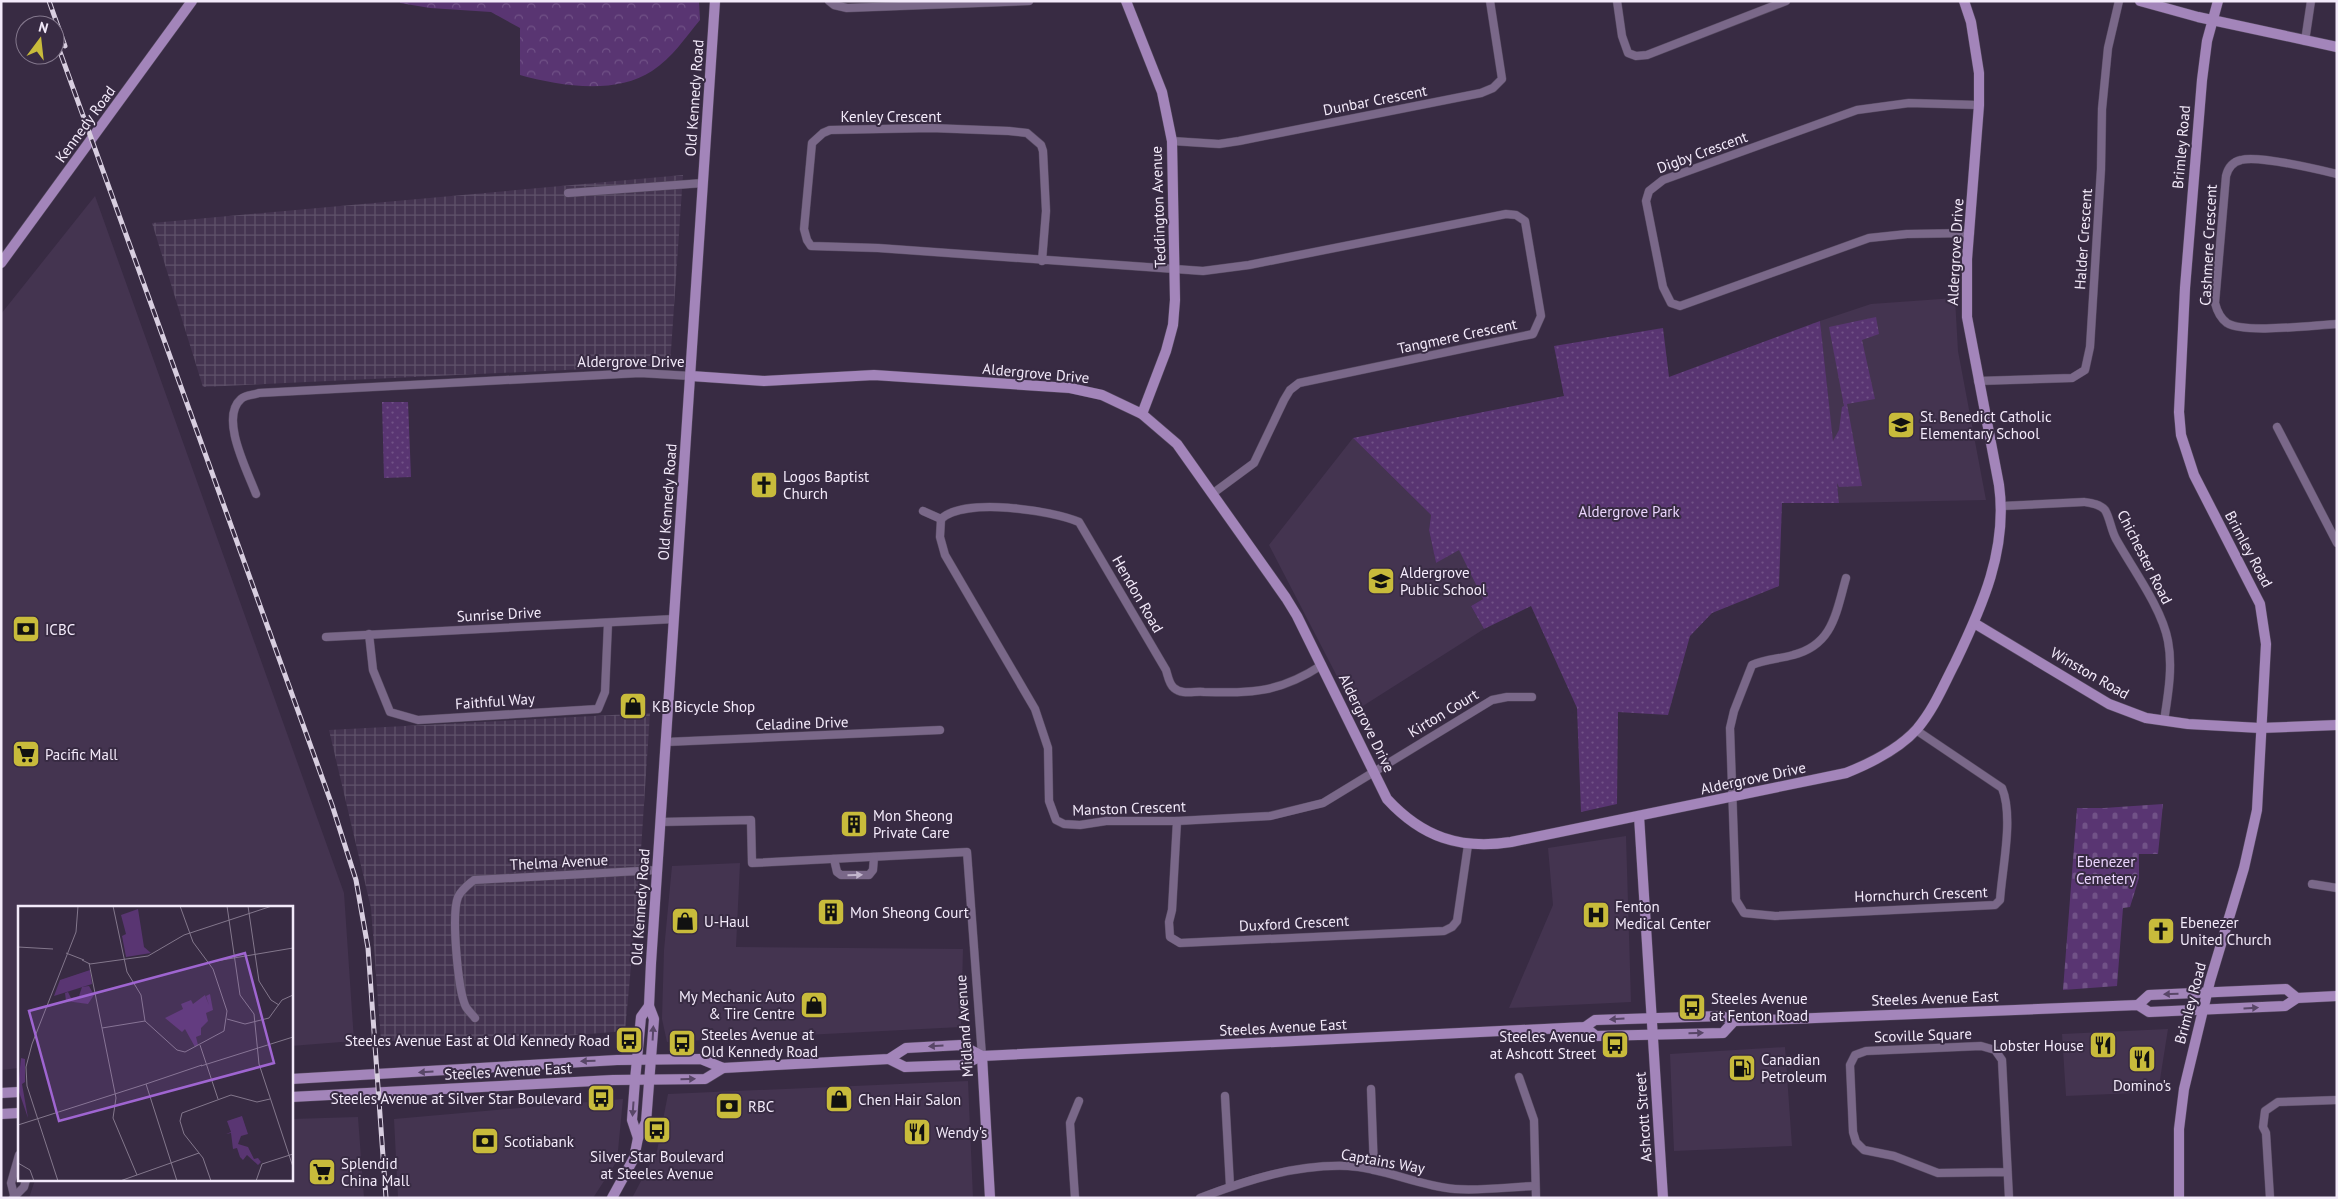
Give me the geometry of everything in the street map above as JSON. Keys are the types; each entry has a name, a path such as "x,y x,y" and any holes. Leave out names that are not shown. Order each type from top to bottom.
{"street":[{"name":"Kennedy Road","path":"1,263 192,1"},
{"name":"Old Kennedy Road","path":"612,1198 634,1158 638,1138 646,1122 654,1019 649,1006 657,870 715,1"},
{"path":"829,1 834,6 847,8 1029,1"},
{"name":"Teddington Avenue","path":"1126,1 1162,92 1172,141 1175,269 1173,325 1142,414"},
{"name":"Dunbar Crescent","path":"1172,141 1219,144 1232,142 1481,93 1493,88 1502,79 1490,1"},
{"path":"1618,1 1622,36 1628,53 1636,56 1647,55 1786,1"},
{"name":"Aldergrove Drive","path":"256,494 232,425 235,406 242,398 260,393 640,373 764,381 874,375 1070,388 1102,395 1142,414 1177,444 1290,604 1387,799 1419,828 1468,845 1511,842 1846,773 1882,756 1916,730 1942,693 1974,623 1991,578 2000,540 2002,506 1966,317 1967,259 1979,105 1979,74 1971,22 1964,1"},
{"name":"Halder Crescent","path":"1978,381 2072,378 2085,370 2090,347 2101,169 2102,109 2108,48 2119,1"},
{"path":"2140,1 2213,20 2337,47"},
{"name":"Brimley Road","path":"2179,1198 2179,1138 2183,1097 2202,1010 2252,836 2260,763 2260,728 2266,644 2260,604 2194,475 2181,435 2179,412 2185,288 2201,90 2207,41 2218,1"},
{"path":"2305,40 2311,1"},
{"name":"Digby Crescent","path":"1970,233 1907,234 1870,238 1680,306 1671,303 1663,287 1646,200 1649,191 1663,180 1857,110 1909,103 1979,105"},
{"name":"Kenley Crescent","path":"1042,261 1046,211 1043,151 1041,145 1027,133 931,128 830,130 823,133 812,143 804,229 811,246 878,248 1042,261 1175,269"},
{"name":"Cashmere Crescent","path":"2337,174 2280,162 2242,159 2228,168 2215,304 2218,314 2226,322 2234,326 2260,328 2337,324"},
{"path":"568,193 703,183"},
{"name":"Tangmere Crescent","path":"1175,269 1203,271 1250,266 1506,214 1516,215 1525,221 1529,234 1541,316 1533,334 1299,383 1290,390 1284,400 1254,463 1212,494"},
{"path":"2277,427 2337,542"},
{"name":"Chichester Road","path":"2002,506 2084,502 2094,503 2105,511 2116,538 2162,620 2168,640 2170,670 2164,721"},
{"name":"Hendon Road","path":"941,518 955,510 1007,507 1067,517 1079,522 1166,670 1171,685 1176,690 1192,693 1267,691 1294,680 1322,665"},
{"path":"923,511 941,518"},
{"name":"Manston Crescent","path":"941,518 940,537 945,555 1035,709 1048,748 1049,801 1056,820 1064,824 1080,825 1106,821 1270,816 1323,803 1373,771"},
{"path":"1734,797 1730,728 1734,711 1752,665 1795,655 1815,647 1830,629 1846,578"},
{"name":"Sunrise Drive","path":"326,637 674,619"},
{"name":"Faithful Way","path":"369,634 373,670 390,712 418,720 598,709 605,692 608,623"},
{"name":"Winston Road","path":"1974,623 2125,712 2164,721 2260,728 2337,726"},
{"name":"Kirton Court","path":"1373,771 1492,700 1507,697 1532,697"},
{"name":"Celadine Drive","path":"666,742 940,730"},
{"name":"Hornchurch Crescent","path":"1734,797 1732,820 1736,900 1744,913 1775,916 1996,905 2000,900 2006,821 2006,797 2002,788 1916,730"},
{"name":"Ashcott Street","path":"1639,816 1663,1198"},
{"path":"660,822 751,820 752,863 874,857 870,875 841,875 837,872 834,859"},
{"name":"Duxford Crescent","path":"1177,820 1172,910 1169,922 1170,937 1180,943 1444,931 1452,927 1457,921 1468,845"},
{"name":"Midland Avenue","path":"874,857 967,852 990,1198"},
{"name":"Thelma Avenue","path":"475,1018 466,1006 459,973 455,926 458,898 465,886 474,880 657,870"},
{"path":"2312,884 2337,888"},
{"name":"Steeles Avenue East","path":"2138,1005 2149,995 2207,992 2286,989 2297,998"},
{"name":"Steeles Avenue East","path":"292,1079 637,1060 702,1059 723,1068 889,1059 905,1067 962,1065 982,1056 1585,1027 1595,1020 1722,1016 1734,1021 2138,1005 2149,1012 2286,1006 2297,998 2337,996"},
{"name":"Old Kennedy Road","path":"638,1138 632,1120 635,1080 641,1017 649,1006"},
{"name":"Steeles Avenue East","path":"1585,1027 1596,1036 1723,1033 1734,1021"},
{"name":"Steeles Avenue East","path":"889,1059 906,1048 961,1045 982,1056"},
{"name":"Scoville Square","path":"2007,1172 1938,1174 1894,1156 1864,1150 1856,1142 1853,1132 1850,1065 1855,1055 1876,1050 1981,1046 1995,1050 2002,1060 2009,1198"},
{"name":"Steeles Avenue East","path":"292,1097 635,1080 705,1079 723,1068"},
{"path":"1519,1077 1534,1120 1536,1198"},
{"path":"1371,1089 1374,1170"},
{"path":"1,1093 18,1092"},
{"path":"1225,1096 1230,1186"},
{"path":"2270,1198 2266,1133 2263,1127 2264,1111 2278,1102 2337,1100"},
{"path":"1075,1198 1070,1123 1079,1101"},
{"path":"1,1114 18,1113"},
{"path":"18,1158 11,1183 14,1196 24,1187 25,1182"},
{"name":"Captains Way","path":"1200,1198 1230,1186 1268,1175 1328,1166 1350,1166 1374,1170 1455,1189 1535,1186"}],"shaded area":[{"path":"683,175 670,365 203,387 152,223"},
{"path":"95,196 344,893 354,1041 292,1046 292,906 18,906 18,1068 1,1070 1,314"},
{"name":"St. Benedict Catholic Elementary School","path":"1955,298 1958,351 1986,500 1839,503 1820,321 1871,304"},
{"name":"Aldergrove Public School","path":"1353,438 1431,515 1429,530 1436,563 1459,549 1483,599 1471,606 1484,629 1355,711 1269,545"},
{"path":"650,713 639,880 625,1031 515,1040 381,1041 371,908 329,730"},
{"path":"1626,836 1631,1002 1509,1008 1553,905 1548,848"},
{"path":"740,863 736,947 963,949 961,1027 667,1042 662,1019 664,950 672,866"},
{"path":"2168,1029 2158,1092 2066,1096 2062,1034"},
{"path":"1785,1047 1792,1146 1674,1151 1670,1054"},
{"path":"968,1081 973,1198 632,1198 657,1151 668,1094"},
{"path":"623,1099 617,1161 593,1198 398,1198 394,1119"},
{"path":"358,1117 364,1198 29,1198 34,1182 292,1182 292,1119"}],"green space":[{"path":"400,1 699,1 700,20 672,54 659,66 638,79 605,86 569,85 520,75 520,28 491,12 430,8 400,3"},
{"name":"Aldergrove Park","path":"1876,317 1879,334 1862,340 1875,399 1847,404 1862,486 1839,487 1837,483 1839,503 1782,503 1779,586 1712,613 1690,636 1668,715 1618,712 1617,804 1581,812 1577,708 1531,606 1484,629 1471,606 1483,599 1459,550 1436,563 1429,530 1431,515 1353,438 1564,396 1554,346 1663,328 1669,377 1820,321 1833,441 1839,430 1842,407 1844,406 1829,327"},
{"path":"382,402 408,402 411,477 384,478"},
{"name":"Ebenezer Cemetery","path":"2163,804 2158,854 2139,854 2139,878 2130,907 2123,908 2117,986 2063,990 2077,808"}],"railway":[{"path":"49,1 54,15"},
{"path":"65,65 332,805 356,880 368,948 386,1198"}],"place":[{"name":"St. Benedict Catholic Elementary School","path":"1901,425"},
{"name":"Logos Baptist Church","path":"764,485"},
{"name":"Aldergrove Public School","path":"1381,581"},
{"name":"ICBC","path":"26,629"},
{"name":"KB Bicycle Shop","path":"633,706"},
{"name":"Pacific Mall","path":"26,754"},
{"name":"Mon Sheong Private Care","path":"854,824"},
{"name":"Mon Sheong Court","path":"831,912"},
{"name":"Fenton Medical Center","path":"1596,915"},
{"name":"U-Haul","path":"685,921"},
{"name":"Ebenezer United Church","path":"2161,931"},
{"name":"My Mechanic Auto & Tire Centre","path":"814,1005"},
{"name":"Steeles Avenue at Fenton Road","path":"1692,1007"},
{"name":"Steeles Avenue East at Old Kennedy Road","path":"629,1040"},
{"name":"Steeles Avenue at Old Kennedy Road","path":"682,1043"},
{"name":"Steeles Avenue at Ashcott Street","path":"1615,1045"},
{"name":"Lobster House","path":"2103,1045"},
{"name":"Domino's","path":"2142,1059"},
{"name":"Canadian Petroleum","path":"1742,1068"},
{"name":"Steeles Avenue at Silver Star Boulevard","path":"601,1098"},
{"name":"Chen Hair Salon","path":"839,1099"},
{"name":"RBC","path":"729,1106"},
{"name":"Silver Star Boulevard at Steeles Avenue","path":"657,1130"},
{"name":"Wendy's","path":"917,1132"},
{"name":"Scotiabank","path":"485,1141"},
{"name":"Splendid China Mall","path":"322,1172"}]}
